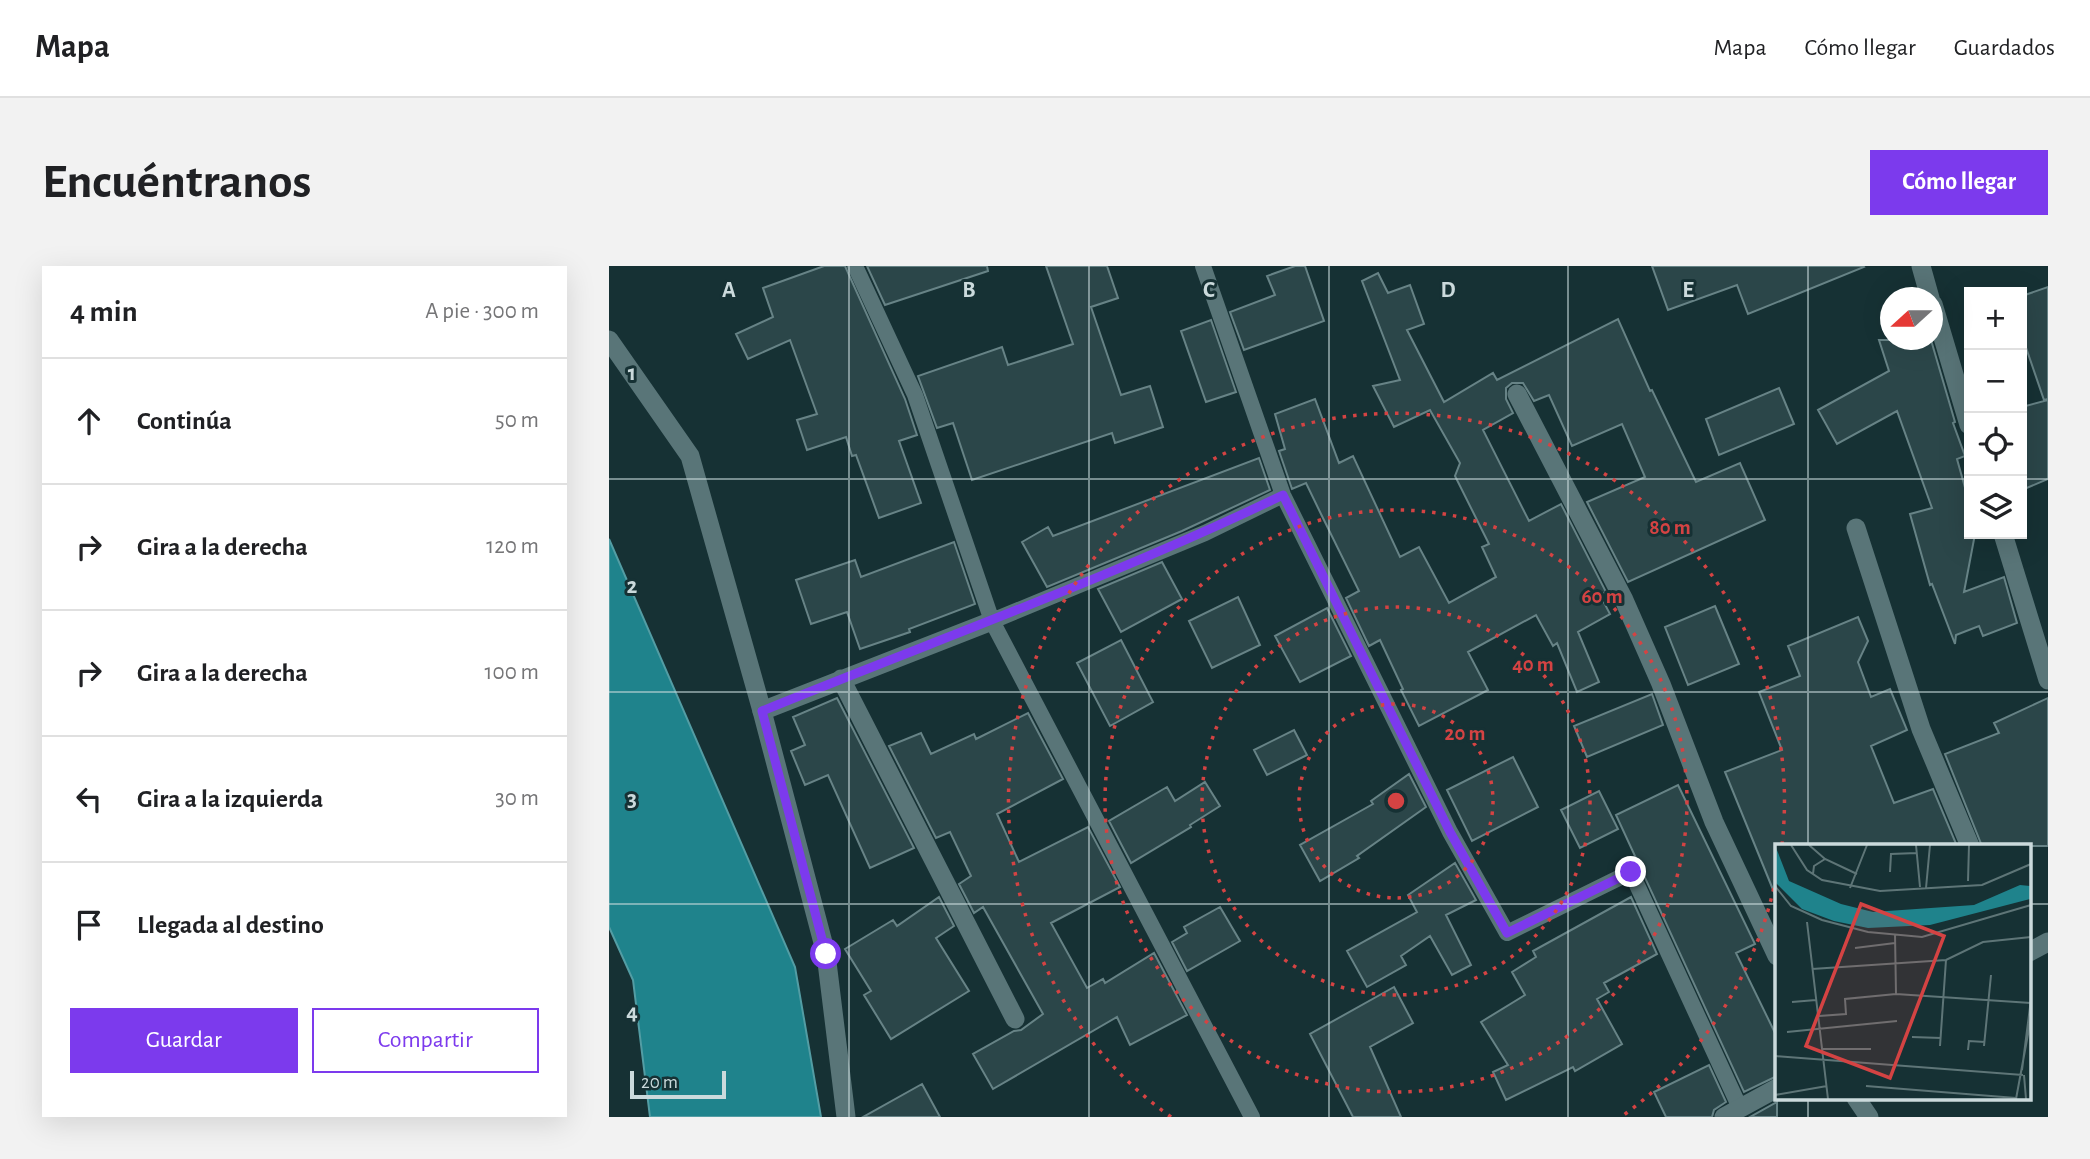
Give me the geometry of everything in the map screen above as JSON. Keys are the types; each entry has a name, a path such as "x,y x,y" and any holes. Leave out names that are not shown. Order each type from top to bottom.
{"street":[{"path":"1921,266 1927,287"},
{"path":"1943,338 1965,413"},
{"path":"609,340 690,456 762,711 826,954 846,1117"},
{"path":"1517,394 1623,600 1661,684 1714,822 1775,952"},
{"path":"1856,528 1921,729 1969,844"},
{"path":"2005,539 2048,680"},
{"path":"762,711 992,621"},
{"path":"841,679 1015,1019"},
{"path":"2031,951 2048,942"},
{"path":"1732,1112 1775,1089"},
{"path":"1857,1100 1869,1117"}],"lane":[{"path":"855,266 915,395 992,621 1252,1117"},
{"path":"1203,266 1283,495 1450,832 1507,933 1631,872 1732,1112"},
{"path":"992,621 1205,533 1283,495"}],"water":[{"path":"609,539 795,967 821,1117 650,1117 633,980 609,927"}],"building":[{"path":"824,266 845,266 905,399 917,435 899,441 921,503 879,518 856,455 852,456 846,437 807,450 797,420 817,414 790,340 748,359 736,334 773,317 763,288"},
{"path":"867,266 987,266 988,271 885,305"},
{"path":"1046,266 1107,266 1118,298 1091,307 1121,395 1150,386 1163,427 1115,443 1112,433 972,480 953,423 937,428 918,376 1002,347 1008,365 1073,344"},
{"path":"1295,266 1305,266 1324,321 1244,350 1230,312 1275,295 1267,276"},
{"path":"1652,266 1864,267 1748,314 1737,285 1668,310"},
{"path":"1378,273 1388,293 1410,285 1424,324 1407,330 1444,402 1493,373 1497,380 1618,319 1650,391 1652,390 1696,482 1740,463 1765,520 1628,582 1587,502 1645,477 1622,424 1572,446 1549,395 1534,401 1523,383 1512,383 1506,388 1506,399 1513,413 1483,430 1529,521 1561,504 1606,592 1600,595 1610,614 1578,632 1599,682 1577,692 1557,643 1553,646 1536,615 1468,652 1488,690 1419,726 1380,640 1369,646 1346,598 1359,591 1306,483 1292,489 1279,451 1285,449 1275,414 1315,399 1339,463 1353,456 1400,557 1419,547 1449,603 1496,577 1482,547 1489,544 1455,476 1460,463 1430,410 1394,427 1373,386 1400,380 1362,281"},
{"path":"2048,287 2048,399 2044,400 2027,351 2027,294"},
{"path":"1211,320 1236,392 1206,402 1181,331"},
{"path":"1882,350 1934,350 1955,422 1953,423 1964,453 1964,456 1957,459 1964,484 1964,539 1974,539 1964,592 2004,577 2017,623 1983,636 1979,626 1956,635 1955,644 1932,584 1930,585 1910,514 1932,508 1897,411 1837,444 1818,410 1889,371"},
{"path":"1779,388 1794,424 1719,455 1706,419"},
{"path":"2048,400 2048,479 2027,488 2027,413 2027,406"},
{"path":"1259,458 1270,490 1182,531 1047,587 1022,542 1048,527 1053,536"},
{"path":"954,542 975,604 909,629 910,632 860,649 847,612 811,624 796,580 855,560 861,577"},
{"path":"1162,562 1182,599 1121,632 1098,589"},
{"path":"1238,597 1260,645 1212,668 1189,621"},
{"path":"1715,606 1739,664 1688,685 1665,627"},
{"path":"1327,608 1351,656 1300,682 1275,636"},
{"path":"1858,617 1868,641 1858,662 1871,697 1890,689 1907,730 1871,746 1894,803 1933,789 1956,844 1775,844 1775,895 1725,772 1782,750 1759,692 1800,676 1788,646"},
{"path":"1121,640 1153,702 1110,726 1077,663"},
{"path":"1652,694 1663,725 1587,757 1574,726"},
{"path":"837,698 914,848 870,868 828,775 805,785 791,751 805,745 793,717"},
{"path":"2048,698 2048,846 1981,844 1945,754 1999,733 1994,723"},
{"path":"1028,713 1063,779 997,814 1019,862 1088,827 1120,887 1051,923 1087,988 1103,979 1105,983 1154,953 1187,1015 1130,1045 1117,1017 993,1089 973,1054 1014,1031 1021,1030 1043,1014 983,907 974,913 959,884 971,876 950,832 936,838 889,746 921,733 931,754 974,734 976,739"},
{"path":"1294,730 1307,755 1267,775 1254,750"},
{"path":"1513,757 1538,807 1472,841 1447,790"},
{"path":"1409,774 1426,807 1357,856 1359,858 1320,881 1300,845 1373,804 1371,801"},
{"path":"1205,782 1220,806 1131,863 1109,821 1167,787 1175,801"},
{"path":"1678,785 1755,944 1736,953 1775,1033 1775,1077 1744,1092 1616,815"},
{"path":"1599,791 1618,829 1580,848 1561,810"},
{"path":"1455,863 1476,900 1446,915 1471,965 1452,975 1430,936 1401,956 1406,965 1367,987 1347,951 1417,912 1408,895"},
{"path":"939,897 954,926 936,938 969,991 891,1039 864,995 871,991 845,949 893,920 897,926"},
{"path":"1631,897 1657,954 1604,983 1609,992 1597,999 1622,1044 1575,1071 1573,1067 1506,1100 1493,1072 1508,1065 1481,1022 1525,995 1512,972 1536,957 1533,951"},
{"path":"1220,907 1240,941 1187,971 1172,942 1187,933 1184,927"},
{"path":"1394,987 1413,1023 1370,1047 1401,1117 1353,1117 1310,1034"},
{"path":"1709,1065 1726,1102 1714,1110 1712,1117 1666,1117 1654,1092"},
{"path":"922,1084 940,1117 863,1117"},
{"path":"1777,1102 1777,1117 1750,1117"}],"route":[{"path":"826,954 762,711 992,621 1205,533 1283,495 1450,832 1507,933 1631,872"}]}
